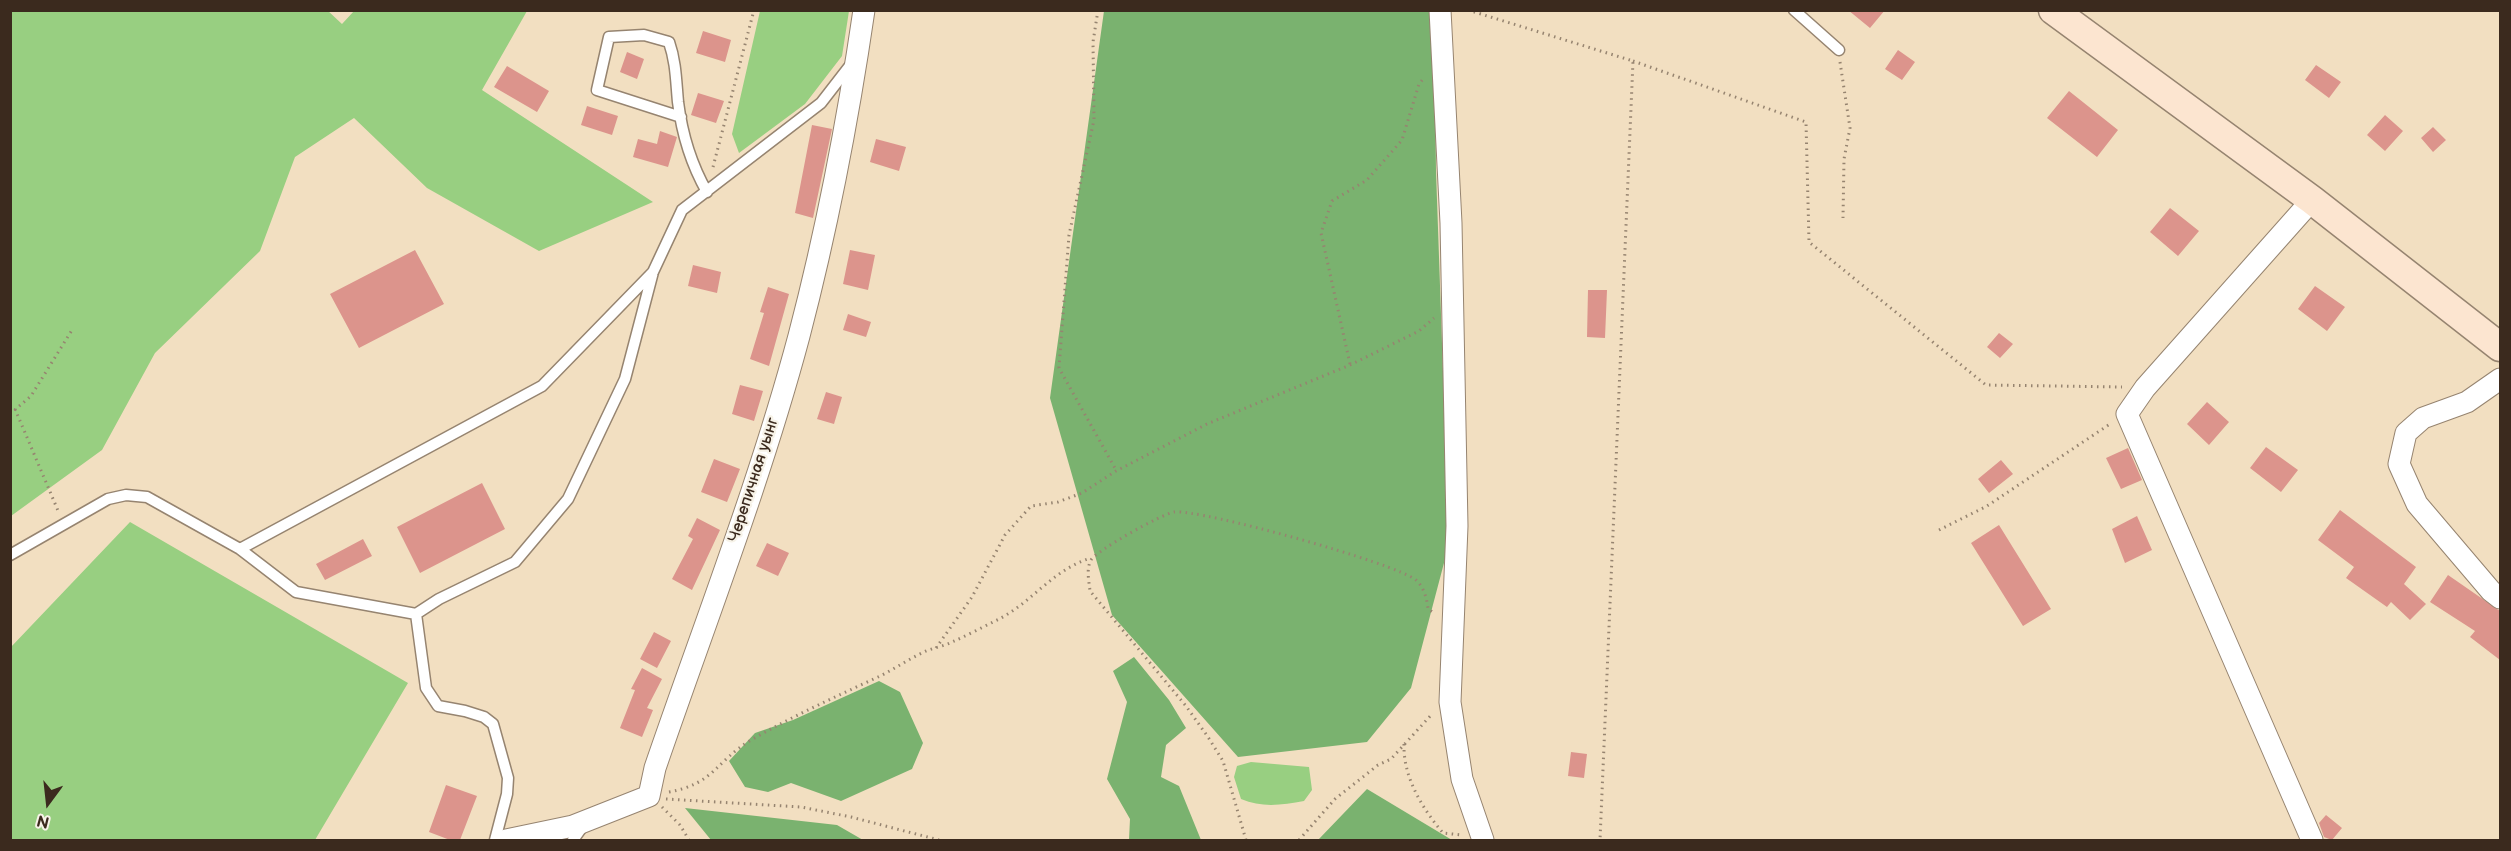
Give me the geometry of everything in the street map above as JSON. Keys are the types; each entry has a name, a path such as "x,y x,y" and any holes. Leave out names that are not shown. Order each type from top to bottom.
{"main road":[{"path":"2053,10 2312,200 2500,347"}],"street":[{"name":"Черепичная уынг","path":"650,796 655,768 735,537 799,336 830,206 864,10"},
{"path":"1440,10 1452,304 1457,526 1450,702 1462,780 1481,837"},
{"path":"2312,200 2145,388 2127,414 2312,840"},
{"path":"2500,379 2467,402 2423,418 2414,425 2406,433 2399,464 2417,504 2491,591 2500,598"},
{"path":"506,840 587,820 650,796"}],"lane":[{"path":"1794,10 1839,50"},
{"path":"681,117 597,90 609,37 644,35 669,42 675,60 681,117 692,166 707,192"},
{"path":"10,555 108,499 126,495 147,497 240,549 296,592 416,614 439,599 515,562 568,500 625,379 653,272 682,210 821,103 857,56"},
{"path":"240,549 542,386 653,272"},
{"path":"416,614 426,688 438,706 484,717 493,724 508,778 507,794 495,840"},
{"path":"573,840 587,820"}],"path":[{"path":"707,192 754,10"},
{"path":"1098,10 1093,42 1094,120 1069,235 1059,368 1116,471"},
{"path":"1468,10 1633,61 1806,122 1809,242 1986,385 2145,388"},
{"path":"1839,50 1850,128 1844,159 1843,218"},
{"path":"1350,365 1321,233 1332,201 1366,180 1402,140 1419,84 1442,58"},
{"path":"1600,840 1633,61"},
{"path":"936,648 972,597 1005,535 1031,506 1058,502 1082,493 1116,471 1207,424 1350,365 1419,331 1452,304"},
{"path":"10,414 30,396 72,330"},
{"path":"15,409 63,523"},
{"path":"1939,530 1987,506 2127,414"},
{"path":"650,796 688,789 708,778 733,751 789,719 1002,617 1035,594 1055,574 1075,563 1092,558 1149,522 1174,512 1232,521 1385,566 1416,580 1426,597 1428,609 1442,618 1453,620"},
{"path":"1092,558 1088,569 1090,591 1186,706 1208,737 1222,761 1246,840"},
{"path":"1299,840 1335,799 1378,765 1391,759 1430,715 1450,702"},
{"path":"1405,742 1404,759 1407,769 1414,789 1430,817 1443,833 1481,837"},
{"path":"650,796 680,825 689,840"},
{"path":"650,796 674,801 801,807 872,822 939,840"}],"green space":[{"path":"327,10 342,24 354,11 527,11 482,90 653,202 539,251 427,188 354,118 295,157 260,251 155,353 102,450 11,516 11,11"},
{"path":"760,11 849,11 842,56 805,104 739,153 732,134"},
{"path":"1104,11 1434,11 1436,171 1449,544 1411,688 1367,742 1238,757 1112,615 1050,398"},
{"path":"130,522 408,683 315,840 11,840 11,647"},
{"path":"1134,657 1169,700 1186,728 1166,745 1161,777 1179,786 1201,840 1129,840 1130,819 1107,779 1127,702 1113,671"},
{"path":"879,681 900,692 923,743 912,769 841,801 791,783 768,792 745,787 729,761 755,733 793,720"},
{"path":"1251,762 1309,767 1312,790 1304,801 1288,804 1264,805 1241,799 1234,777 1237,766"},
{"path":"1367,789 1452,840 1318,840"},
{"path":"685,808 837,825 863,840 711,840"}],"building":[{"path":"1848,10 1885,10 1870,28"},
{"path":"703,31 731,40 725,62 696,53"},
{"path":"1898,50 1915,62 1902,80 1885,69"},
{"path":"627,52 644,59 637,79 620,72"},
{"path":"2316,65 2341,82 2329,98 2305,80"},
{"path":"507,66 549,91 537,112 494,87"},
{"path":"2069,91 2118,130 2097,157 2047,118"},
{"path":"698,93 724,101 716,123 691,115"},
{"path":"587,106 618,116 612,135 581,125"},
{"path":"2385,115 2403,131 2385,151 2367,135"},
{"path":"812,125 832,129 813,218 795,213"},
{"path":"2433,127 2446,140 2433,152 2421,138"},
{"path":"660,131 677,137 668,167 633,157 638,139 657,144"},
{"path":"876,139 906,147 899,171 870,162"},
{"path":"2170,208 2199,231 2178,256 2150,232"},
{"path":"415,250 444,304 359,348 330,294"},
{"path":"850,250 875,255 868,290 843,284"},
{"path":"693,265 721,272 717,293 688,286"},
{"path":"2315,286 2345,307 2327,331 2298,309"},
{"path":"768,287 789,294 769,366 750,359 764,313 760,312"},
{"path":"1588,290 1607,290 1605,338 1587,337"},
{"path":"848,314 871,322 866,337 843,330"},
{"path":"1999,333 2013,344 2000,358 1987,347"},
{"path":"740,385 763,391 754,421 732,414"},
{"path":"826,392 842,397 834,424 817,419"},
{"path":"2207,402 2229,422 2209,445 2187,424"},
{"path":"2266,447 2298,470 2281,492 2250,468"},
{"path":"2128,448 2142,480 2121,489 2106,458"},
{"path":"714,459 740,469 727,502 701,492"},
{"path":"2001,460 2013,474 1989,493 1978,479"},
{"path":"482,483 505,529 420,573 397,527"},
{"path":"2340,510 2416,567 2404,584 2426,604 2410,620 2391,602 2387,607 2346,578 2354,567 2318,540"},
{"path":"2137,516 2152,550 2125,563 2112,529"},
{"path":"697,518 720,530 692,590 672,579 693,539 688,536"},
{"path":"1999,525 2051,609 2023,626 1971,543"},
{"path":"363,539 372,556 325,580 316,564"},
{"path":"767,543 789,553 778,576 756,566"},
{"path":"2448,575 2500,611 2500,660 2470,637 2475,631 2430,602"},
{"path":"654,632 671,641 657,668 640,659"},
{"path":"642,668 662,679 647,708 653,710 642,737 620,728 635,690 631,689"},
{"path":"1571,752 1587,754 1584,778 1568,776"},
{"path":"446,785 477,796 460,840 450,840 429,832"},
{"path":"2326,815 2342,828 2332,840 2324,837 2319,823"}]}
